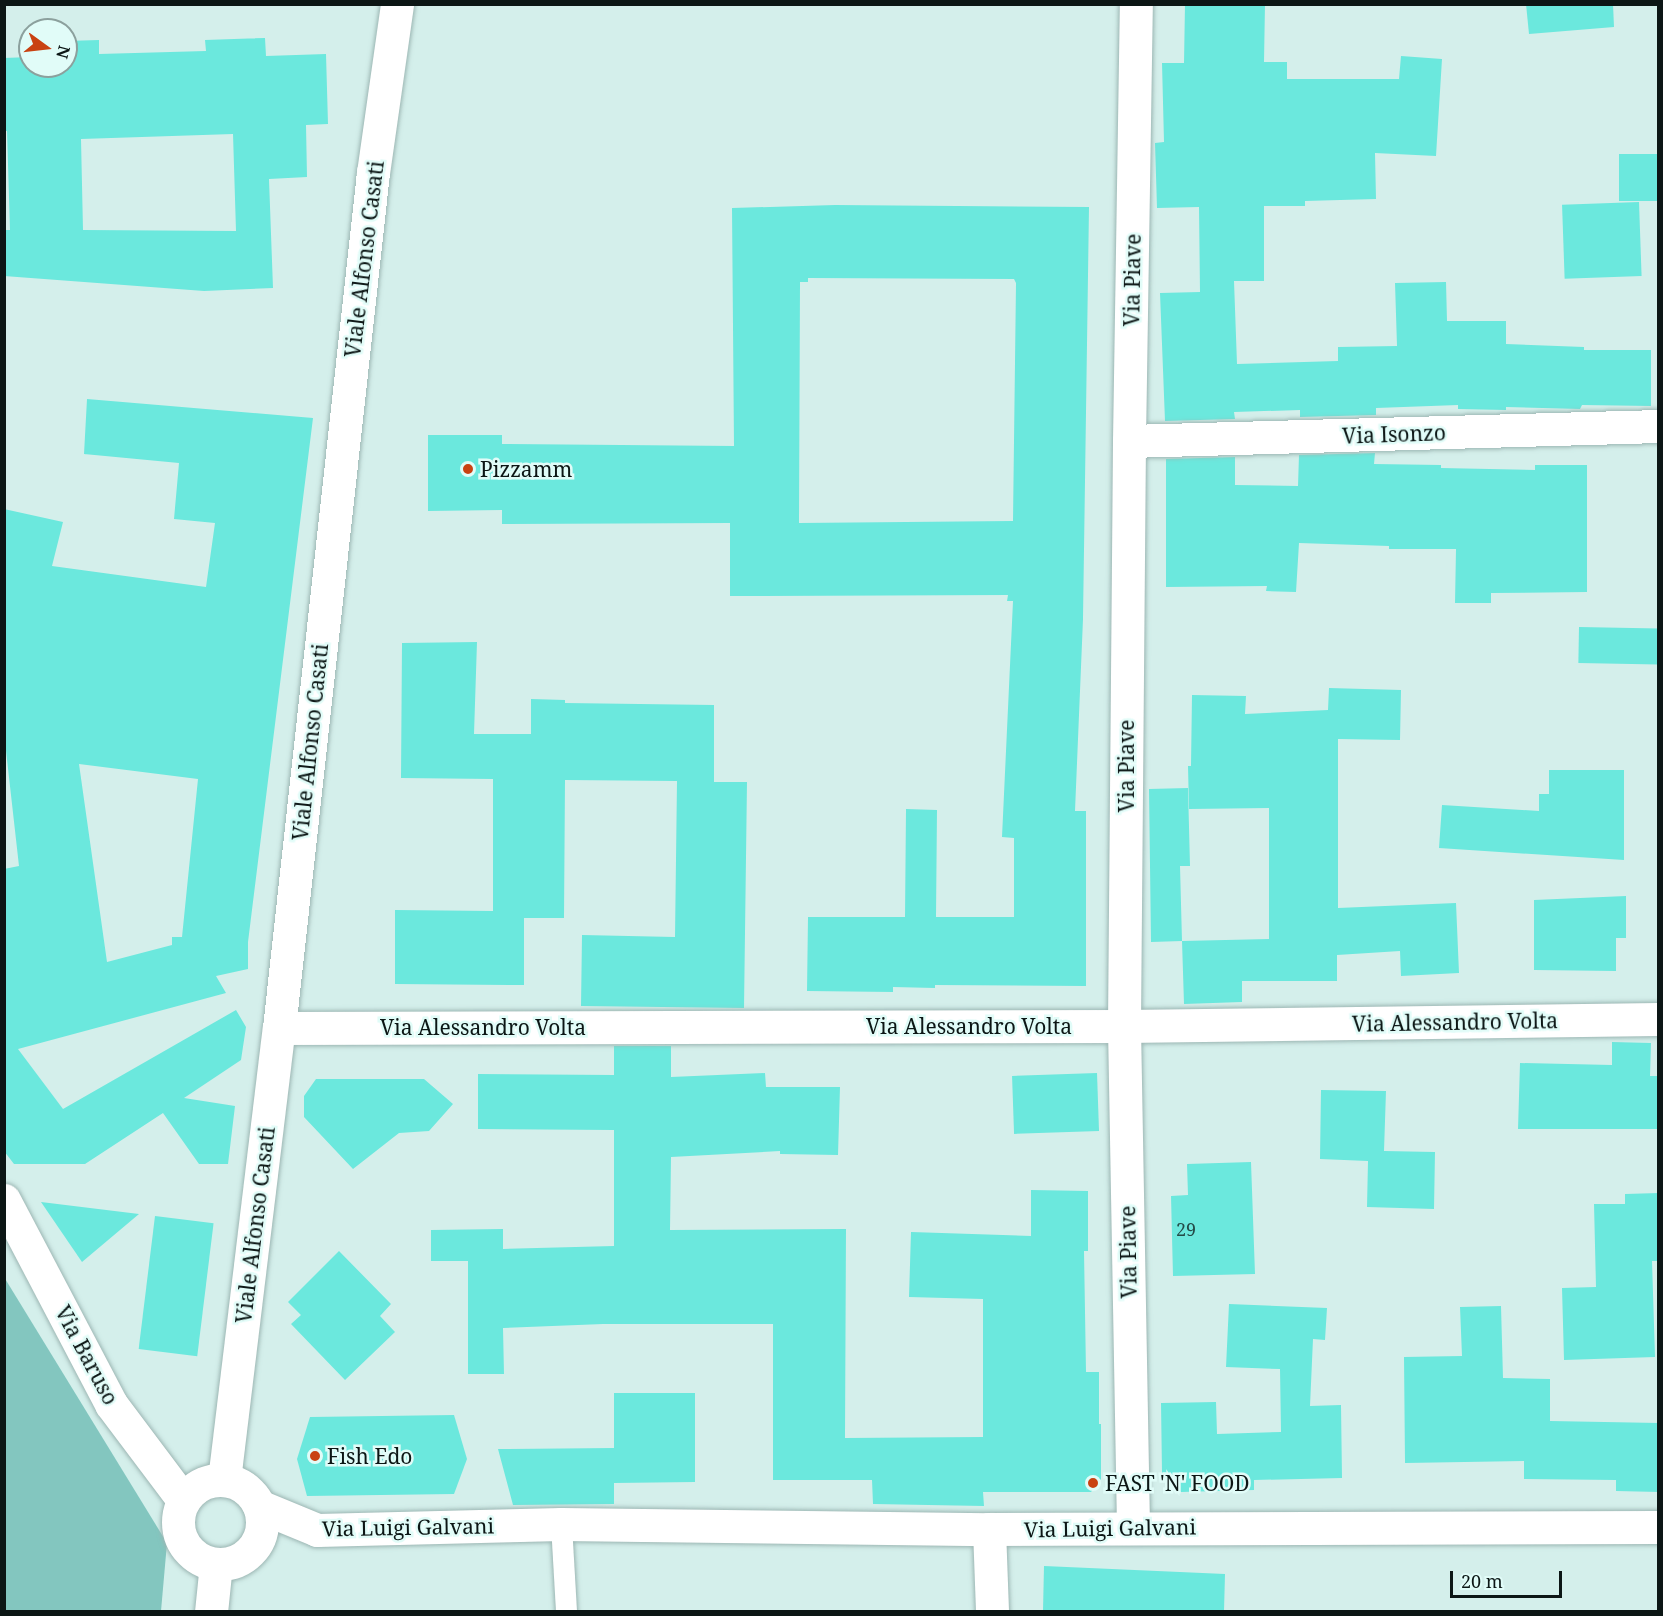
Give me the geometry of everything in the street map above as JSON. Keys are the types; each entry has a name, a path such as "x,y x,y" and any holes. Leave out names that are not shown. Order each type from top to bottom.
{"street":[{"name":"Viale Alfonso Casati","path":"224,1480 279,1028 373,172 398,4"},
{"name":"Via Piave","path":"1133,1527 1124,1026 1129,441 1136,4"},
{"name":"Via Isonzo","path":"1129,441 1659,426"},
{"name":"Via Alessandro Volta","path":"279,1028 1124,1026 1659,1019"},
{"name":"Via Baruso","path":"4,1200 111,1404 183,1500"},
{"path":"224,1480 242,1486 253,1495 259,1506 262,1521 260,1535 254,1548 237,1560 216,1564 201,1560 181,1540 178,1514 183,1500 203,1483 224,1480"},
{"name":"Via Luigi Galvani","path":"259,1506 317,1530 561,1524 989,1529 1659,1527"},
{"path":"989,1529 992,1611"},
{"path":"211,1611 216,1564"}],"lane":[{"path":"561,1524 566,1611"}],"shaded area":[{"path":"4,1277 167,1543 161,1611 5,1611"}],"building":[{"path":"1185,4 1265,4 1264,62 1287,62 1287,79 1399,79 1401,56 1442,59 1436,156 1375,153 1376,199 1305,201 1305,206 1264,206 1264,281 1234,281 1237,364 1338,361 1338,347 1397,346 1395,283 1446,282 1447,321 1506,321 1506,344 1584,347 1584,350 1651,350 1651,406 1582,405 1580,409 1506,407 1506,410 1458,409 1458,405 1376,408 1376,415 1300,417 1300,410 1234,412 1235,419 1165,421 1160,293 1200,292 1199,207 1157,208 1155,143 1164,142 1162,63 1184,63"},
{"path":"1526,4 1613,4 1614,27 1529,34"},
{"path":"265,38 266,56 326,54 328,124 306,125 307,177 269,179 273,288 204,291 4,276 4,230 10,230 7,131 4,131 4,58 18,57 18,78 78,78 78,41 99,40 99,54 206,51 205,40","holes":["233,134 236,231 83,230 81,139"]},
{"path":"1619,154 1658,154 1658,201 1619,201"},
{"path":"1639,202 1642,276 1565,279 1562,205"},
{"path":"835,205 1089,207 1083,619 1075,811 1086,811 1086,986 935,985 935,988 893,987 893,992 807,991 808,917 905,917 906,809 937,810 936,917 1014,917 1014,838 1002,837 1013,601 1007,601 1008,595 730,596 730,523 502,524 502,510 428,511 428,435 502,435 502,444 734,446 732,208","holes":["808,278 1014,279 1016,283 1013,521 799,523 800,282 808,282"]},
{"path":"87,399 313,418 248,942 248,969 216,976 226,993 18,1049 63,1109 236,1010 246,1027 241,1060 184,1098 235,1106 228,1164 199,1164 163,1113 85,1164 14,1164 4,1151 4,869 19,866 4,733 4,509 63,522 52,566 206,587 215,523 174,519 179,463 84,454","holes":["79,764 198,779 182,937 172,937 172,945 107,962"]},
{"path":"1375,453 1374,464 1441,465 1441,468 1535,470 1535,465 1587,465 1587,592 1491,593 1491,603 1455,603 1456,549 1389,549 1389,546 1299,543 1296,592 1266,591 1267,586 1166,587 1166,459 1235,457 1235,485 1298,486 1299,455"},
{"path":"1579,627 1658,628 1658,664 1578,663"},
{"path":"477,642 474,734 531,734 531,699 565,700 565,703 714,705 714,782 747,782 744,1008 581,1006 582,935 675,937 677,781 565,780 564,918 524,918 524,985 395,984 395,910 493,911 493,779 401,778 402,643"},
{"path":"1329,688 1401,690 1400,740 1338,739 1338,908 1456,903 1459,973 1401,976 1400,951 1337,955 1337,981 1242,981 1242,1002 1184,1004 1182,941 1269,939 1269,808 1189,809 1188,766 1191,766 1192,695 1246,696 1245,714 1328,710"},
{"path":"1549,770 1624,770 1624,860 1439,848 1442,805 1539,811 1539,794 1549,794"},
{"path":"1188,788 1190,866 1180,866 1182,941 1151,942 1149,789"},
{"path":"1626,896 1626,938 1616,938 1616,971 1534,970 1534,900"},
{"path":"1612,1042 1651,1043 1650,1076 1659,1076 1659,1129 1518,1129 1520,1063 1612,1065"},
{"path":"614,1046 671,1046 671,1077 765,1073 766,1087 840,1087 838,1155 780,1154 780,1151 671,1157 670,1230 846,1229 845,1438 983,1437 983,1299 909,1297 911,1232 1031,1236 1031,1190 1088,1191 1088,1251 1084,1251 1086,1372 1099,1372 1099,1424 1101,1424 1101,1479 1091,1492 983,1492 984,1506 873,1504 872,1480 773,1480 773,1324 603,1324 503,1328 504,1374 468,1374 468,1261 431,1261 431,1230 503,1229 503,1249 614,1246 614,1130 478,1129 478,1074 614,1075"},
{"path":"1097,1073 1099,1131 1014,1134 1012,1076"},
{"path":"316,1079 424,1079 453,1104 429,1131 399,1133 353,1169 304,1117 304,1096"},
{"path":"1321,1090 1386,1091 1384,1151 1435,1152 1434,1209 1367,1207 1368,1161 1320,1159"},
{"path":"1251,1162 1255,1274 1173,1276 1171,1196 1188,1195 1187,1164"},
{"path":"1659,1193 1659,1261 1652,1261 1655,1357 1564,1360 1562,1288 1596,1287 1594,1204 1625,1204 1625,1194"},
{"path":"41,1202 139,1214 82,1262"},
{"path":"155,1216 214,1223 197,1356 139,1349"},
{"path":"339,1251 391,1304 380,1316 395,1332 345,1380 291,1324 301,1315 288,1302"},
{"path":"1229,1304 1327,1308 1325,1340 1313,1339 1310,1406 1341,1405 1342,1478 1254,1480 1254,1490 1181,1492 1162,1473 1161,1403 1216,1402 1217,1434 1281,1432 1280,1369 1226,1367"},
{"path":"1501,1306 1503,1378 1550,1379 1550,1421 1659,1423 1659,1492 1616,1491 1616,1480 1524,1479 1524,1461 1405,1463 1404,1357 1462,1356 1460,1307"},
{"path":"614,1393 695,1393 695,1482 614,1483 614,1504 513,1505 498,1449 614,1448"},
{"path":"454,1415 467,1459 454,1494 307,1496 297,1459 310,1417"},
{"path":"1044,1566 1225,1574 1224,1611 1043,1611"}],"place":[{"name":"Pizzamm","path":"468,469"},
{"name":"Fish Edo","path":"315,1456"},
{"name":"FAST 'N' FOOD","path":"1093,1483"}]}
